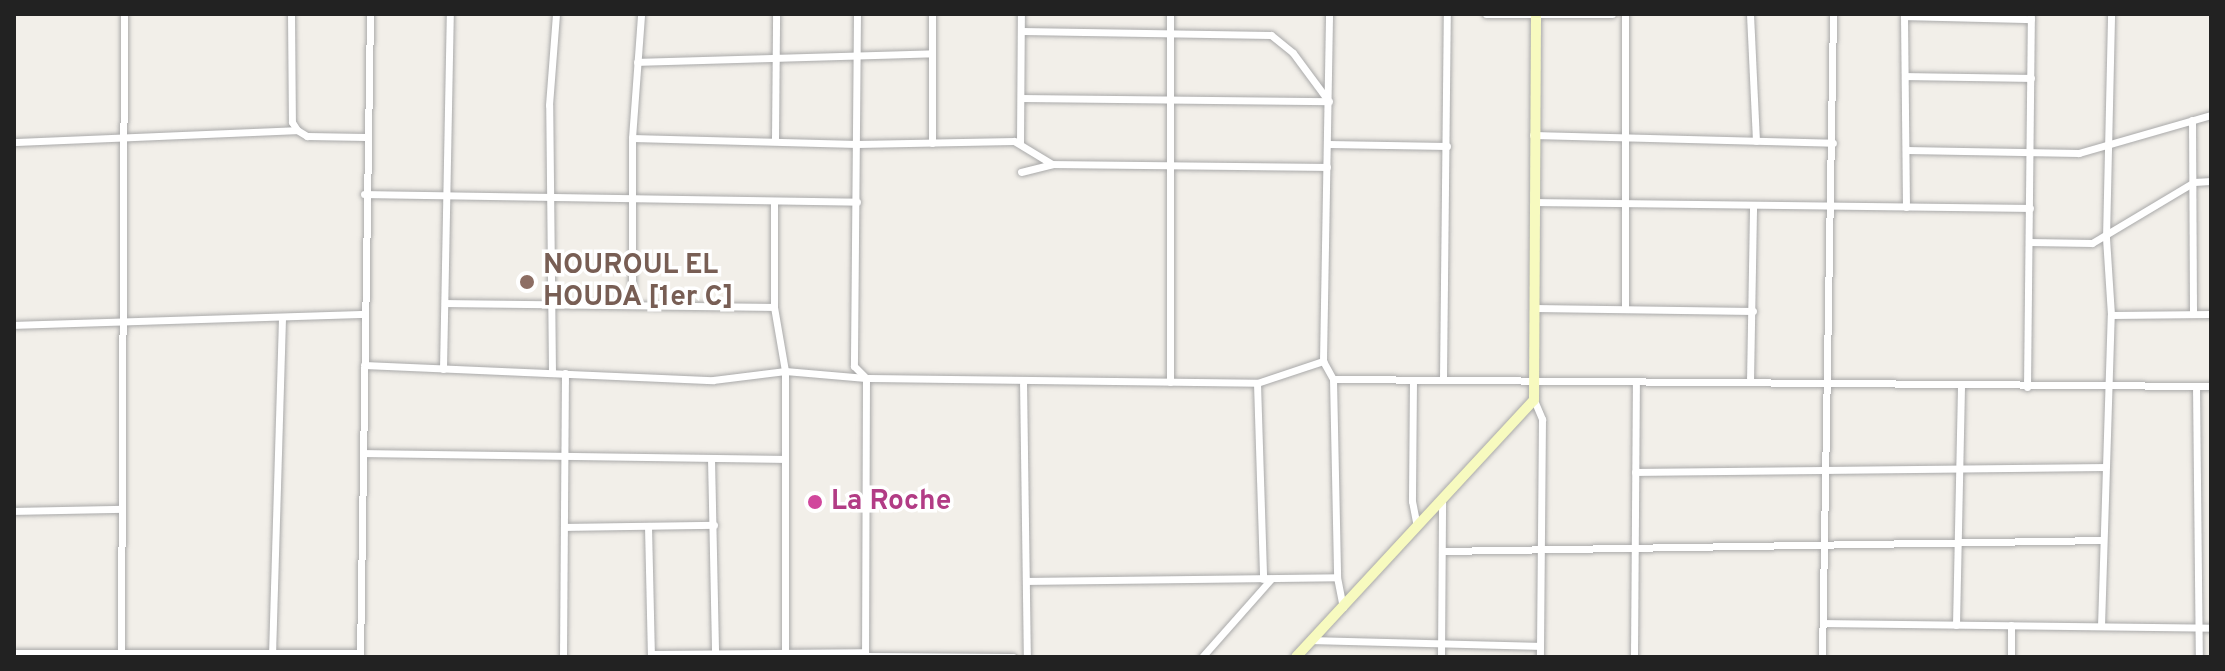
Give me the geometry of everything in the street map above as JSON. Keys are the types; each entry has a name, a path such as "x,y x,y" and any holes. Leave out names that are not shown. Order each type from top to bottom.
{"street":[{"path":"121,654 124,14"},
{"path":"291,14 292,122 297,130 307,136 366,137"},
{"path":"14,653 360,655 364,194 370,14"},
{"path":"443,369 450,14"},
{"path":"552,372 553,197 549,92 556,14"},
{"path":"632,303 632,138 641,14"},
{"path":"775,140 776,14"},
{"path":"857,14 854,366 866,378 865,655"},
{"path":"932,14 932,143"},
{"path":"1020,143 1024,98 1021,14"},
{"path":"1170,14 1170,382"},
{"path":"1329,14 1323,361 1333,379 1337,577 1343,607"},
{"path":"1443,378 1447,14"},
{"path":"1486,14 1612,14"},
{"path":"1625,14 1625,309"},
{"path":"1750,14 1756,141"},
{"path":"1822,657 1833,14"},
{"path":"2101,626 2103,467 2111,315 2106,238 2111,14"},
{"path":"1536,15 1534,400 1542,419 1540,657"},
{"path":"1906,207 1904,16 2031,16 2027,387"},
{"path":"1022,31 1271,35 1293,53 1329,101"},
{"path":"637,62 857,52 932,53"},
{"path":"1905,76 2031,78"},
{"path":"1024,98 1329,101"},
{"path":"1906,150 2030,152 2108,147 2211,115"},
{"path":"2192,120 2193,314"},
{"path":"14,142 297,130"},
{"path":"1533,135 1833,143"},
{"path":"632,138 857,144 1020,143 1052,164"},
{"path":"1328,144 1447,146"},
{"path":"1021,172 1052,164 1327,167"},
{"path":"2029,242 2092,243 2106,238 2194,182 2211,181"},
{"path":"364,194 857,202"},
{"path":"774,202 774,307 785,371 785,653"},
{"path":"1534,202 2030,208"},
{"path":"1750,382 1753,205"},
{"path":"445,303 774,307"},
{"path":"1534,308 1753,311"},
{"path":"14,325 365,314"},
{"path":"2111,315 2211,314"},
{"path":"272,655 282,317"},
{"path":"364,365 713,380 785,371 866,378 1257,383 1323,361"},
{"path":"563,657 565,373"},
{"path":"1333,379 2027,387 2211,386"},
{"path":"1023,380 1027,657"},
{"path":"1413,381 1412,501 1418,528"},
{"path":"1634,657 1636,382"},
{"path":"1202,657 1267,579 1257,383"},
{"path":"1956,625 1961,386"},
{"path":"2196,386 2199,657"},
{"path":"1296,657 1534,400"},
{"path":"363,453 565,452 785,459"},
{"path":"2199,454 2211,454"},
{"path":"711,458 715,653"},
{"path":"1635,472 1823,472 1959,465 2103,467"},
{"path":"1441,657 1442,502"},
{"path":"14,511 122,509"},
{"path":"564,527 714,525"},
{"path":"648,526 651,656 785,653 1013,657"},
{"path":"1442,551 2102,540"},
{"path":"1026,581 1337,577"},
{"path":"1823,623 2211,628"},
{"path":"2011,625 2011,657"},
{"path":"1312,640 1540,646"}],"place":[{"name":"NOUROUL EL HOUDA [1er C]","path":"527,282"},
{"name":"La Roche","path":"815,502"}]}
